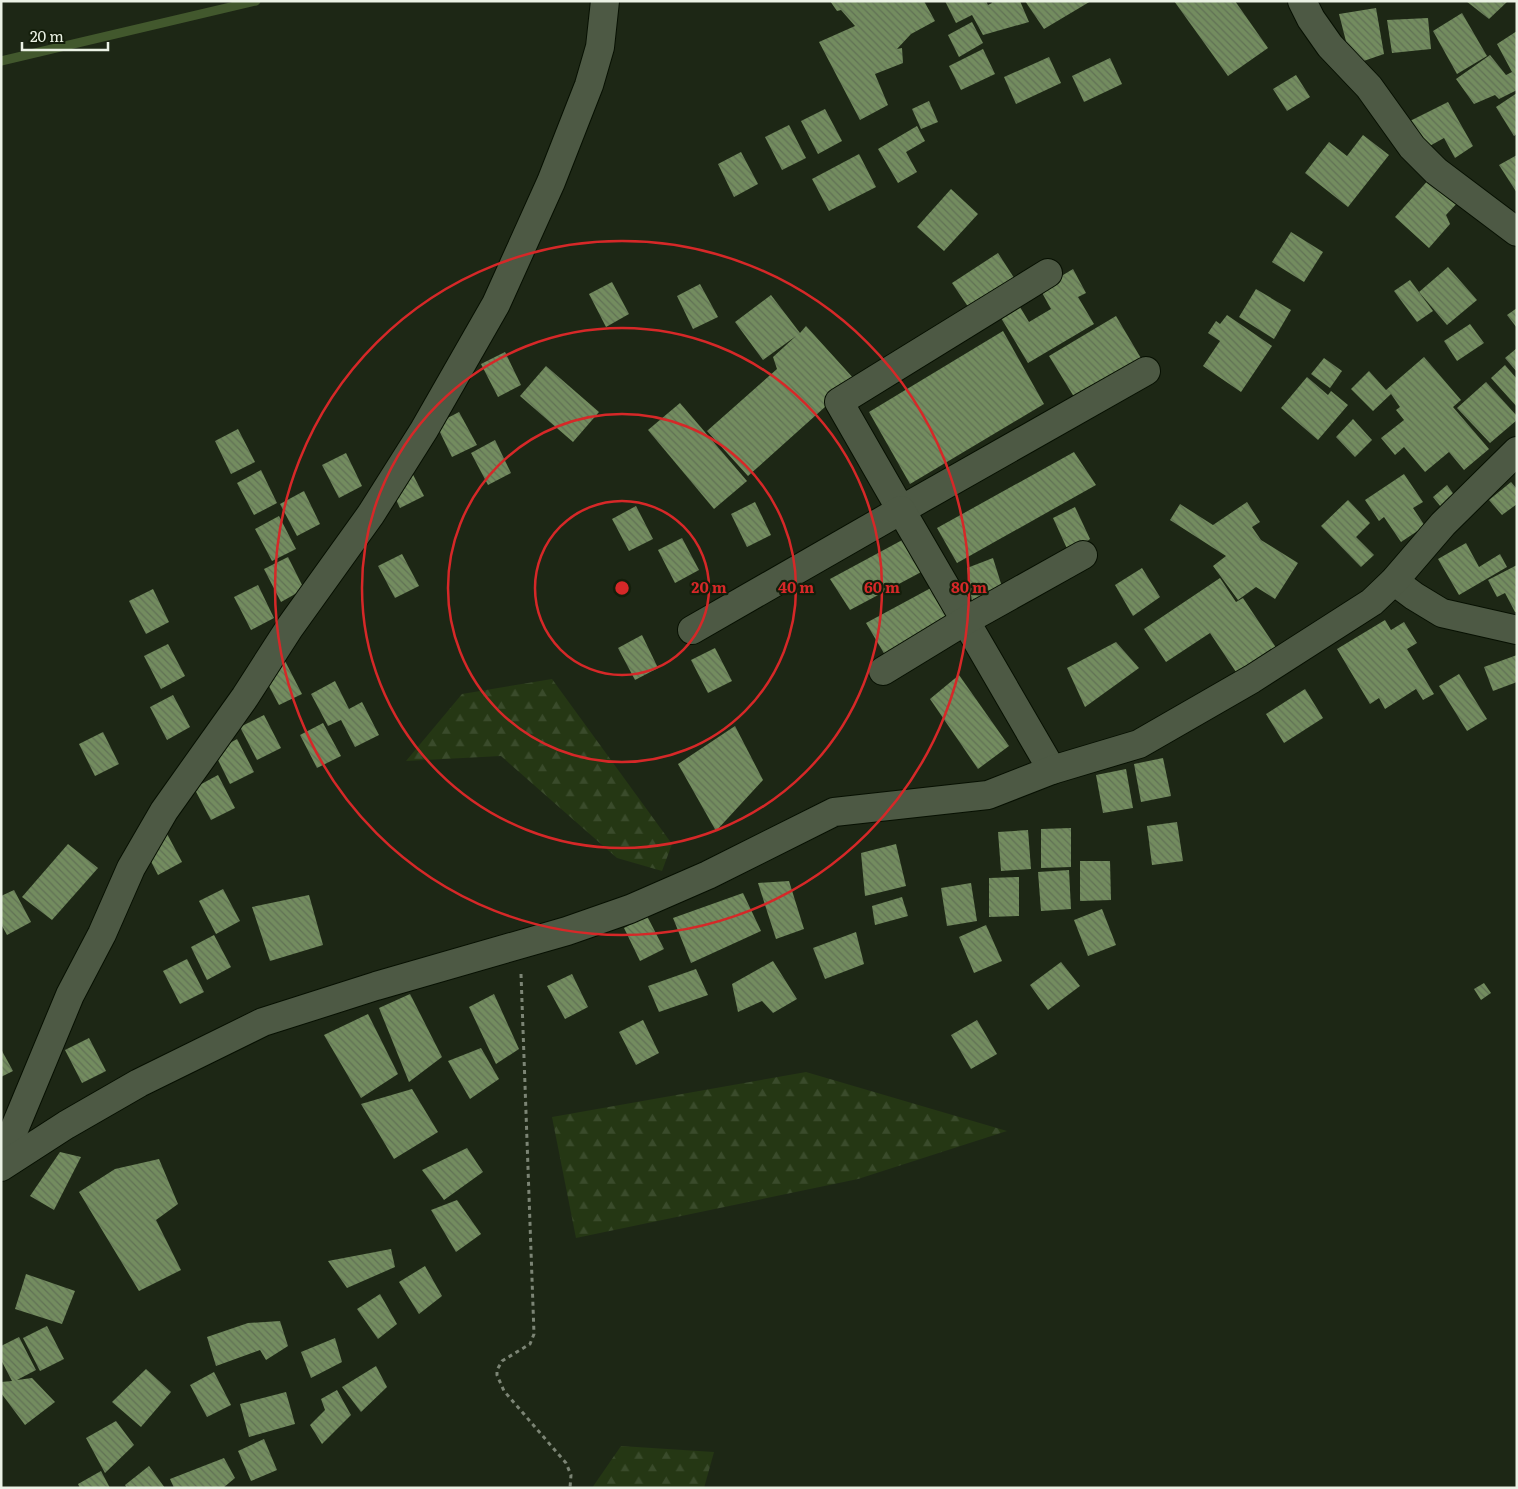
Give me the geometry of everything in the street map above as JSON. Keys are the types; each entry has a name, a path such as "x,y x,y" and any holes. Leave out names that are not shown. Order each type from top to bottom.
{"street":[{"path":"1,1162 70,996 102,934 132,868 164,811 245,697 290,627 371,514 424,430 496,304 551,182 589,84 600,48 604,1"},
{"path":"1302,1 1311,20 1330,46 1369,88 1412,147 1436,171 1517,232"},
{"path":"1048,273 839,402 1052,770"},
{"path":"692,630 1146,371"},
{"path":"1,1167 66,1125 139,1083 263,1022 376,986 519,946 630,909 708,875 834,812 988,795 1052,770 1139,744 1252,679 1372,602 1394,581 1443,524 1517,452"},
{"path":"883,671 965,621 1083,556"},
{"path":"1394,581 1442,613 1517,630"}],"path":[{"path":"519,946 534,1334 530,1344 502,1362 497,1370 504,1392 566,1463 571,1476 570,1488"}],"green space":[{"path":"552,679 672,844 662,871 617,858 501,756 406,761 462,694"},
{"path":"806,1072 1007,1131 858,1179 576,1238 552,1117"},
{"path":"621,1446 714,1452 704,1488 592,1488"}],"building":[{"path":"830,1 924,1 935,21 911,34 897,49 902,48 903,63 875,74 888,105 860,120 819,42 855,26 841,10 837,11"},
{"path":"945,1 986,1 988,5 992,3 991,1 1020,1 1029,22 983,35 972,15 956,23"},
{"path":"1025,1 1091,1 1044,29"},
{"path":"1174,1 1235,1 1268,48 1228,76"},
{"path":"1466,1 1508,1 1489,19"},
{"path":"1376,8 1384,54 1352,65 1339,14"},
{"path":"1462,13 1487,56 1457,74 1433,31"},
{"path":"1428,18 1431,49 1392,53 1387,20"},
{"path":"972,22 983,43 959,57 948,35"},
{"path":"1517,31 1517,90 1499,99 1495,95 1474,104 1456,79 1490,55 1506,75 1512,72 1497,44"},
{"path":"983,49 995,74 961,90 949,66"},
{"path":"1049,57 1061,83 1016,104 1004,77"},
{"path":"1110,58 1122,84 1084,102 1072,76"},
{"path":"1296,75 1310,97 1287,111 1273,89"},
{"path":"1517,93 1517,134 1514,136 1496,107"},
{"path":"929,101 938,122 921,129 912,109"},
{"path":"1448,102 1473,146 1455,158 1444,138 1426,148 1410,121"},
{"path":"825,109 842,141 818,154 801,121"},
{"path":"789,125 806,158 782,170 765,137"},
{"path":"917,126 925,141 906,152 917,172 898,183 878,149"},
{"path":"1363,135 1389,155 1348,207 1305,173 1329,142 1347,156"},
{"path":"741,152 758,184 734,197 718,164"},
{"path":"859,154 876,187 829,211 812,179"},
{"path":"1517,155 1517,193 1499,165"},
{"path":"1432,176 1459,201 1446,215 1450,224 1429,248 1395,217"},
{"path":"951,189 978,214 944,251 917,227"},
{"path":"1291,232 1323,252 1304,282 1272,262"},
{"path":"998,253 1018,284 973,314 952,283"},
{"path":"1448,267 1477,300 1447,325 1419,292"},
{"path":"1073,269 1086,293 1078,297 1094,324 1028,363 1001,318 1020,307 1029,322 1051,309 1040,289"},
{"path":"1410,280 1433,311 1417,322 1394,291"},
{"path":"612,282 629,314 606,327 589,294"},
{"path":"700,284 718,317 693,329 677,296"},
{"path":"1256,289 1291,310 1274,339 1239,317"},
{"path":"771,295 800,333 806,326 855,380 748,476 707,431 777,369 773,357 796,336 763,360 735,322"},
{"path":"1517,308 1517,328 1507,315"},
{"path":"1227,315 1272,346 1241,392 1203,366 1220,341 1208,333 1216,321 1220,324"},
{"path":"1116,316 1142,360 1076,400 1049,356"},
{"path":"1470,324 1484,343 1457,361 1444,341"},
{"path":"1003,331 1044,404 910,484 869,412"},
{"path":"1517,348 1517,372 1505,358"},
{"path":"505,352 521,385 498,397 481,364"},
{"path":"1424,357 1461,400 1453,407 1489,449 1464,470 1449,452 1425,472 1404,447 1395,455 1381,438 1404,420 1396,410 1400,407 1391,394 1373,411 1351,389 1369,371 1386,390"},
{"path":"1324,358 1342,371 1330,388 1311,374"},
{"path":"1505,365 1517,379 1517,407 1491,378"},
{"path":"546,366 599,412 573,442 520,396"},
{"path":"1307,377 1328,395 1331,391 1348,405 1318,440 1281,408"},
{"path":"1486,382 1517,416 1517,420 1490,443 1457,408"},
{"path":"680,403 747,481 714,509 648,430"},
{"path":"459,412 477,445 452,457 436,424"},
{"path":"1353,419 1372,440 1355,457 1336,437"},
{"path":"238,429 255,462 231,474 215,441"},
{"path":"495,440 511,473 488,485 471,453"},
{"path":"1074,452 1096,485 957,563 937,528"},
{"path":"346,453 362,486 339,498 322,465"},
{"path":"407,463 424,496 400,508 384,475"},
{"path":"261,470 277,503 254,515 237,483"},
{"path":"1404,474 1423,502 1413,508 1425,526 1401,542 1384,517 1379,521 1365,500"},
{"path":"1511,482 1517,489 1517,504 1502,515 1489,500"},
{"path":"1447,485 1455,496 1441,507 1433,497"},
{"path":"304,491 320,524 297,536 280,504"},
{"path":"1348,500 1370,523 1356,537 1374,555 1361,567 1321,526"},
{"path":"755,502 771,535 747,547 731,514"},
{"path":"1247,502 1260,522 1252,527 1261,540 1298,563 1275,599 1256,587 1238,600 1213,566 1226,556 1170,520 1180,504 1213,525"},
{"path":"636,506 653,539 629,551 612,519"},
{"path":"1075,507 1090,539 1070,555 1053,518"},
{"path":"279,516 296,549 272,561 255,529"},
{"path":"682,538 699,570 675,583 658,550"},
{"path":"906,538 925,570 850,610 830,579"},
{"path":"1466,543 1479,567 1500,554 1507,567 1459,595 1438,559"},
{"path":"402,554 419,586 395,598 378,566"},
{"path":"288,557 304,589 281,602 264,569"},
{"path":"993,558 1003,590 973,608 967,568"},
{"path":"1517,565 1517,612 1515,612 1505,593 1497,597 1488,580"},
{"path":"1142,568 1160,597 1133,616 1115,585"},
{"path":"1220,578 1236,602 1243,598 1279,652 1240,678 1210,633 1166,662 1144,629"},
{"path":"942,582 961,615 885,655 866,623"},
{"path":"258,585 274,618 251,630 234,597"},
{"path":"153,589 169,622 146,634 129,601"},
{"path":"1385,620 1391,630 1404,622 1417,643 1407,649 1434,694 1423,700 1416,689 1385,709 1379,698 1370,704 1337,649"},
{"path":"642,635 658,668 635,680 618,648"},
{"path":"1116,642 1139,668 1085,707 1067,668"},
{"path":"168,644 185,676 161,689 144,656"},
{"path":"715,648 732,681 708,693 691,660"},
{"path":"1517,655 1517,682 1493,691 1484,667"},
{"path":"285,661 302,694 279,705 262,673"},
{"path":"1459,674 1487,719 1467,731 1439,686"},
{"path":"959,675 1009,746 978,769 930,699"},
{"path":"335,681 349,709 362,702 379,735 355,747 341,720 328,726 311,694"},
{"path":"1305,689 1323,718 1284,743 1266,714"},
{"path":"173,695 190,727 167,740 150,707"},
{"path":"264,715 281,748 257,760 240,727"},
{"path":"323,723 341,756 317,768 300,735"},
{"path":"735,726 763,780 716,831 678,764"},
{"path":"103,732 119,764 95,776 79,744"},
{"path":"237,739 254,772 230,784 214,752"},
{"path":"1163,758 1171,796 1141,802 1134,764"},
{"path":"1126,769 1133,808 1103,813 1096,775"},
{"path":"218,775 235,808 211,820 194,788"},
{"path":"1177,822 1183,861 1152,865 1147,826"},
{"path":"1071,828 1071,867 1041,868 1041,829"},
{"path":"165,830 182,862 158,875 141,842"},
{"path":"1028,830 1031,869 1001,871 998,832"},
{"path":"68,844 98,868 52,920 22,897"},
{"path":"896,844 906,886 865,896 861,853"},
{"path":"1080,861 1110,861 1111,900 1080,901"},
{"path":"1069,870 1071,909 1041,911 1038,872"},
{"path":"1019,877 1019,916 989,917 989,878"},
{"path":"789,881 804,929 776,939 758,883"},
{"path":"971,883 977,921 947,926 941,888"},
{"path":"223,889 240,921 216,934 199,901"},
{"path":"14,890 31,922 7,935 1,924 1,896"},
{"path":"743,893 761,931 691,963 673,918"},
{"path":"309,895 323,945 270,961 252,907"},
{"path":"902,897 908,916 875,925 872,906"},
{"path":"1102,909 1116,945 1088,956 1074,920"},
{"path":"647,916 664,949 640,961 624,928"},
{"path":"986,925 1002,961 974,973 959,937"},
{"path":"856,932 864,964 825,979 813,948"},
{"path":"214,935 231,967 207,980 191,947"},
{"path":"187,959 204,992 180,1004 163,971"},
{"path":"773,961 797,999 773,1013 762,1001 738,1012 732,984"},
{"path":"1061,962 1080,986 1048,1010 1030,985"},
{"path":"696,969 708,995 659,1012 648,986"},
{"path":"572,974 588,1007 565,1019 547,986"},
{"path":"1484,983 1491,993 1481,1000 1474,989"},
{"path":"410,994 442,1057 409,1082 379,1008"},
{"path":"494,994 519,1049 496,1064 469,1007"},
{"path":"368,1014 398,1074 361,1098 324,1035"},
{"path":"643,1020 659,1053 636,1065 619,1032"},
{"path":"977,1020 997,1054 971,1069 951,1035"},
{"path":"89,1038 106,1071 82,1083 65,1050"},
{"path":"481,1048 499,1079 470,1099 448,1061"},
{"path":"1,1049 13,1071 1,1077"},
{"path":"412,1089 438,1132 394,1159 361,1104"},
{"path":"467,1148 483,1172 444,1200 422,1170"},
{"path":"60,1152 81,1157 54,1210 30,1196"},
{"path":"159,1159 178,1204 156,1220 181,1270 139,1291 79,1192 115,1169"},
{"path":"457,1200 481,1234 456,1252 431,1210"},
{"path":"391,1249 395,1267 347,1288 328,1261"},
{"path":"425,1266 442,1296 419,1314 399,1282"},
{"path":"26,1274 75,1291 62,1324 15,1309"},
{"path":"380,1294 397,1324 378,1339 357,1309"},
{"path":"280,1321 288,1346 266,1360 260,1350 216,1366 207,1337 248,1323"},
{"path":"47,1326 64,1359 40,1371 23,1338"},
{"path":"19,1337 36,1370 17,1380 32,1378 55,1402 25,1425 1,1393 1,1382 12,1381 1,1360 1,1346"},
{"path":"335,1338 342,1362 311,1378 301,1352"},
{"path":"376,1366 387,1387 361,1412 342,1387"},
{"path":"146,1369 171,1392 141,1427 112,1402"},
{"path":"214,1372 231,1405 207,1417 190,1385"},
{"path":"337,1390 351,1415 322,1444 310,1425 325,1410 321,1399"},
{"path":"286,1392 295,1424 249,1437 240,1404"},
{"path":"116,1421 134,1445 105,1473 86,1438"},
{"path":"264,1439 277,1470 251,1481 238,1451"},
{"path":"224,1458 235,1478 223,1488 174,1488 170,1479"},
{"path":"149,1466 165,1488 127,1488 125,1485"},
{"path":"101,1471 110,1488 80,1488 78,1484"}],"waterway":[{"path":"1,61 256,1"}]}
